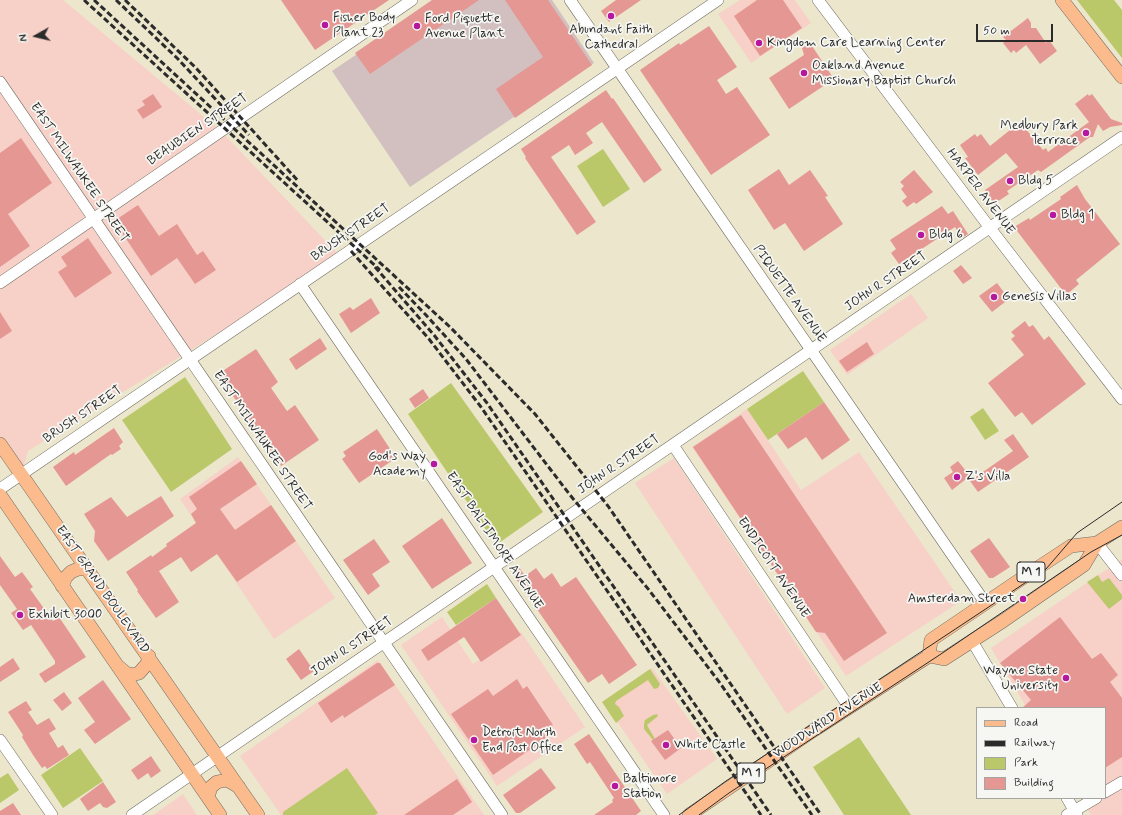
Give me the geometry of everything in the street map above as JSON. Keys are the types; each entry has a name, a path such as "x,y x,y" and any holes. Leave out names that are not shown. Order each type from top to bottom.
{"main road":[{"path":"1062,0 1122,77"},
{"name":"EAST GRAND BOULEVARD","path":"0,444 149,656 258,815"},
{"path":"0,495 220,815"},
{"name":"M 1","path":"1097,543 1084,565 972,641 944,659 929,656 931,640 1071,546 1097,543 1122,527"},
{"path":"62,586 66,577 71,572 78,569 87,569"},
{"path":"117,664 126,673 132,675 139,673 147,664 149,656"},
{"name":"WOODWARD AVENUE","path":"689,815 849,707 929,656"},
{"path":"208,797 212,787 218,782 227,780 239,787"}],"street":[{"name":"BEAUBIEN STREET","path":"0,283 412,0"},
{"name":"PIQUETTE AVENUE","path":"570,0 810,351 986,604"},
{"name":"BRUSH STREET","path":"0,489 718,0"},
{"name":"HARPER AVENUE","path":"818,0 990,228 1122,399"},
{"name":"EAST MILWAUKEE STREET","path":"0,82 502,815"},
{"name":"JOHN R STREET","path":"132,815 1122,137"},
{"name":"EAST BALTIMORE AVENUE","path":"300,284 664,815"},
{"name":"ENDICOTT AVENUE","path":"673,445 849,707"},
{"path":"1097,543 1122,575"},
{"path":"972,641 1011,707"},
{"path":"0,740 52,815"},
{"path":"1106,791 1122,782"},
{"path":"1067,799 1073,814 1095,799"}],"shaded area":[{"path":"0,0 63,0 221,131 341,257 28,451 21,475 0,442"},
{"path":"437,0 552,0 594,63 410,187 332,71"},
{"name":"Kingdom Care Learning Center","path":"740,0 795,0 811,23 751,63 718,14"},
{"path":"911,294 928,318 847,375 830,350"},
{"path":"747,409 801,490 859,452 961,601 846,676 692,447"},
{"path":"238,457 335,598 274,639 180,499"},
{"path":"674,458 825,688 787,714 635,483"},
{"name":"Wayne State University","path":"1122,559 1122,815 1091,815 1082,799 1106,799 1106,707 1026,707 991,648"},
{"path":"442,617 473,664 521,632 585,727 497,786 401,645"},
{"path":"378,660 484,815 281,815 240,756"},
{"path":"652,668 717,759 667,794 603,701"},
{"path":"183,794 197,815 153,815"}],"green space":[{"path":"1077,0 1114,0 1122,10 1122,58"},
{"path":"603,149 630,189 603,207 577,166"},
{"path":"803,371 824,402 768,440 747,409"},
{"path":"185,377 232,449 171,492 122,420"},
{"path":"451,383 543,512 496,545 408,414"},
{"path":"983,408 999,431 985,440 970,417"},
{"path":"1098,575 1102,582 1109,578 1122,595 1122,599 1109,609 1087,582"},
{"path":"487,584 496,598 456,625 447,612"},
{"path":"650,669 660,684 658,688 654,689 648,680 616,701 615,704 619,707 624,716 616,723 602,702"},
{"path":"657,714 658,716 647,725 655,739 653,740 644,729 644,724 645,720"},
{"path":"859,737 911,815 844,815 813,767"},
{"path":"80,748 103,781 63,808 41,775"},
{"path":"347,768 378,813 375,815 283,815 283,812"},
{"path":"8,773 19,790 0,803 0,778"}],"building":[{"name":"Fisher Body Plant 23","path":"281,0 389,0 315,50"},
{"name":"Ford Piquette Avenue Plant","path":"432,0 479,0 370,74 355,53"},
{"path":"505,0 548,0 592,65 515,118 496,89 543,57"},
{"name":"Abundant Faith Cathedral","path":"616,0 641,0 609,22 601,11"},
{"name":"Kingdom Care Learning Center","path":"757,0 783,0 802,28 760,56 734,16"},
{"path":"1028,18 1031,23 1031,28 1036,28 1046,43 1049,40 1057,51 1040,64 1026,45 1016,53 1014,50 1011,53 1003,43 1006,40 1003,37"},
{"path":"709,26 737,67 717,80 726,94 737,87 770,135 711,175 640,70 679,43 680,45"},
{"name":"Oakland Avenue Missionary Baptist Church","path":"810,43 834,79 789,109 769,78 804,55 802,48"},
{"path":"606,90 662,170 644,183 602,122 586,133 593,143 575,155 569,145 551,157 596,222 577,235 525,158 526,157 521,149"},
{"path":"153,94 162,107 143,119 137,110 145,105 142,101"},
{"path":"1088,94 1089,96 1092,94 1111,119 1122,123 1122,125 1110,127 1103,131 1098,124 1093,137 1090,137 1041,172 1038,170 1007,191 1009,194 994,204 985,190 1018,167 1006,153 978,175 965,158 968,157 960,145 975,134 977,137 981,134 990,146 1020,122 1043,150 1046,148 1048,152 1089,122 1075,104"},
{"path":"21,138 52,183 8,214 30,246 0,267 0,153"},
{"path":"779,169 789,185 810,170 828,196 825,197 843,224 804,251 785,223 774,230 748,190"},
{"path":"914,170 933,192 916,204 914,202 907,207 902,201 907,197 901,189 904,186 900,182"},
{"path":"1077,185 1085,199 1120,244 1076,280 1079,284 1066,295 1014,227 1029,218 1030,220 1061,199 1060,197"},
{"path":"138,205 159,236 177,224 197,255 203,251 216,270 195,284 177,258 151,276 114,221"},
{"name":"Bldg 6","path":"942,206 948,214 953,211 968,234 962,238 955,227 899,264 891,253 896,249 890,240"},
{"path":"88,238 112,273 75,298 58,272 67,266 61,257"},
{"path":"961,265 972,278 963,284 953,271"},
{"name":"Genesis Villas","path":"997,283 1009,299 992,312 979,296"},
{"path":"371,298 380,313 351,333 339,314 350,307 353,310"},
{"path":"0,312 12,331 0,339"},
{"path":"1025,321 1029,327 1033,325 1044,340 1049,336 1086,384 1032,425 1022,412 1015,417 988,383 1024,355 1011,339 1015,336 1011,332"},
{"path":"320,338 327,349 296,370 289,359"},
{"path":"867,342 874,354 847,372 839,361"},
{"path":"256,349 278,382 271,388 287,411 295,405 319,440 281,466 218,374"},
{"path":"423,389 429,398 415,408 409,399"},
{"path":"824,402 850,440 822,460 806,437 788,449 777,434"},
{"path":"741,415 887,633 844,661 825,633 816,632 693,447"},
{"path":"114,428 123,442 119,446 121,449 112,455 111,454 66,486 53,467 74,452 75,455"},
{"path":"377,429 396,458 359,483 342,459 346,456 343,452"},
{"path":"1013,434 1029,457 978,492 970,481 1013,451 1004,440"},
{"path":"241,461 257,484 220,509 235,530 271,505 296,541 237,582 217,554 191,572 181,557 159,571 179,602 156,618 126,572 151,555 152,557 167,546 166,544 196,523 191,514 197,509 189,497"},
{"name":"Z's Villa","path":"958,461 970,476 952,490 944,478 953,472 950,467"},
{"path":"161,496 174,516 108,561 94,541 95,531 84,514 111,497 127,517"},
{"path":"442,518 472,563 432,589 402,546"},
{"path":"989,538 1010,567 993,578 989,578 970,551"},
{"path":"374,539 390,562 372,574 380,586 368,595 343,560"},
{"path":"0,556 15,577 22,572 33,587 30,589 53,621 59,617 86,657 45,683 39,674 55,664 55,661 31,625 23,630 11,613 17,609 0,585"},
{"path":"519,567 525,576 536,568 544,579 552,573 561,587 576,577 637,665 609,684 602,674 588,683 512,573"},
{"path":"496,598 521,635 481,662 464,637 428,661 421,650"},
{"path":"1060,617 1092,659 1101,653 1118,675 1110,682 1122,698 1122,757 1106,767 1106,707 1023,707 1031,700 1000,663"},
{"path":"299,649 314,671 301,680 286,659"},
{"path":"13,658 20,669 0,682 0,667"},
{"path":"377,663 380,663 395,685 344,718 343,715 331,723 318,703"},
{"path":"517,679 523,689 527,686 553,725 543,732 547,738 493,775 451,714 488,689 493,696"},
{"path":"103,680 131,719 95,744 84,730 95,722 78,698"},
{"path":"64,692 72,703 62,711 53,700"},
{"path":"26,701 32,710 28,712 37,725 49,718 56,729 49,733 58,748 63,745 69,755 47,769 45,766 42,768 33,755 22,737 23,735 8,712"},
{"name":"White Castle","path":"668,730 681,748 665,760 651,741"},
{"name":"Baltimore Station","path":"589,734 641,811 636,815 594,815 613,802 612,800 614,798 590,762 587,764 574,744"},
{"path":"151,756 161,771 151,778 148,773 138,780 131,770"},
{"path":"541,768 556,788 520,813 516,813 503,795"},
{"path":"457,779 472,802 453,815 404,815"},
{"path":"103,782 116,802 107,808 103,807 100,803 88,811 80,799"},
{"path":"13,803 21,815 0,815 0,811"}],"tram line":[{"path":"679,815 726,781 1046,569 1077,533 1122,502"},
{"path":"699,815 729,793 941,654 1091,552 1122,535"}],"railway":[{"path":"84,0 380,270"},
{"path":"94,0 450,327 535,414 608,506 821,815"},
{"path":"116,0 177,58 249,135"},
{"path":"125,0 196,68 299,182"},
{"path":"351,251 429,339 481,407 761,815"},
{"path":"375,267 434,335 487,403 771,815"},
{"path":"399,287 466,359 570,495 649,590 720,683 812,815"}],"place":[{"name":"Abundant Faith Cathedral","path":"611,16"},
{"name":"Fisher Body Plant 23","path":"325,25"},
{"name":"Ford Piquette Avenue Plant","path":"417,26"},
{"name":"Kingdom Care Learning Center","path":"759,43"},
{"name":"Oakland Avenue Missionary Baptist Church","path":"804,73"},
{"name":"Medbury Park Terrrace","path":"1086,133"},
{"name":"Bldg 5","path":"1010,181"},
{"name":"Bldg 1","path":"1053,215"},
{"name":"Bldg 6","path":"921,235"},
{"name":"Genesis Villas","path":"994,297"},
{"name":"God's Way Academy","path":"434,464"},
{"name":"Z's Villa","path":"957,477"},
{"name":"Amsterdam Street","path":"1023,599"},
{"name":"Exhibit 3000","path":"20,615"},
{"name":"Wayne State University","path":"1066,678"},
{"name":"Detroit North End Post Office","path":"474,740"},
{"name":"White Castle","path":"666,745"},
{"name":"Baltimore Station","path":"615,786"}]}
